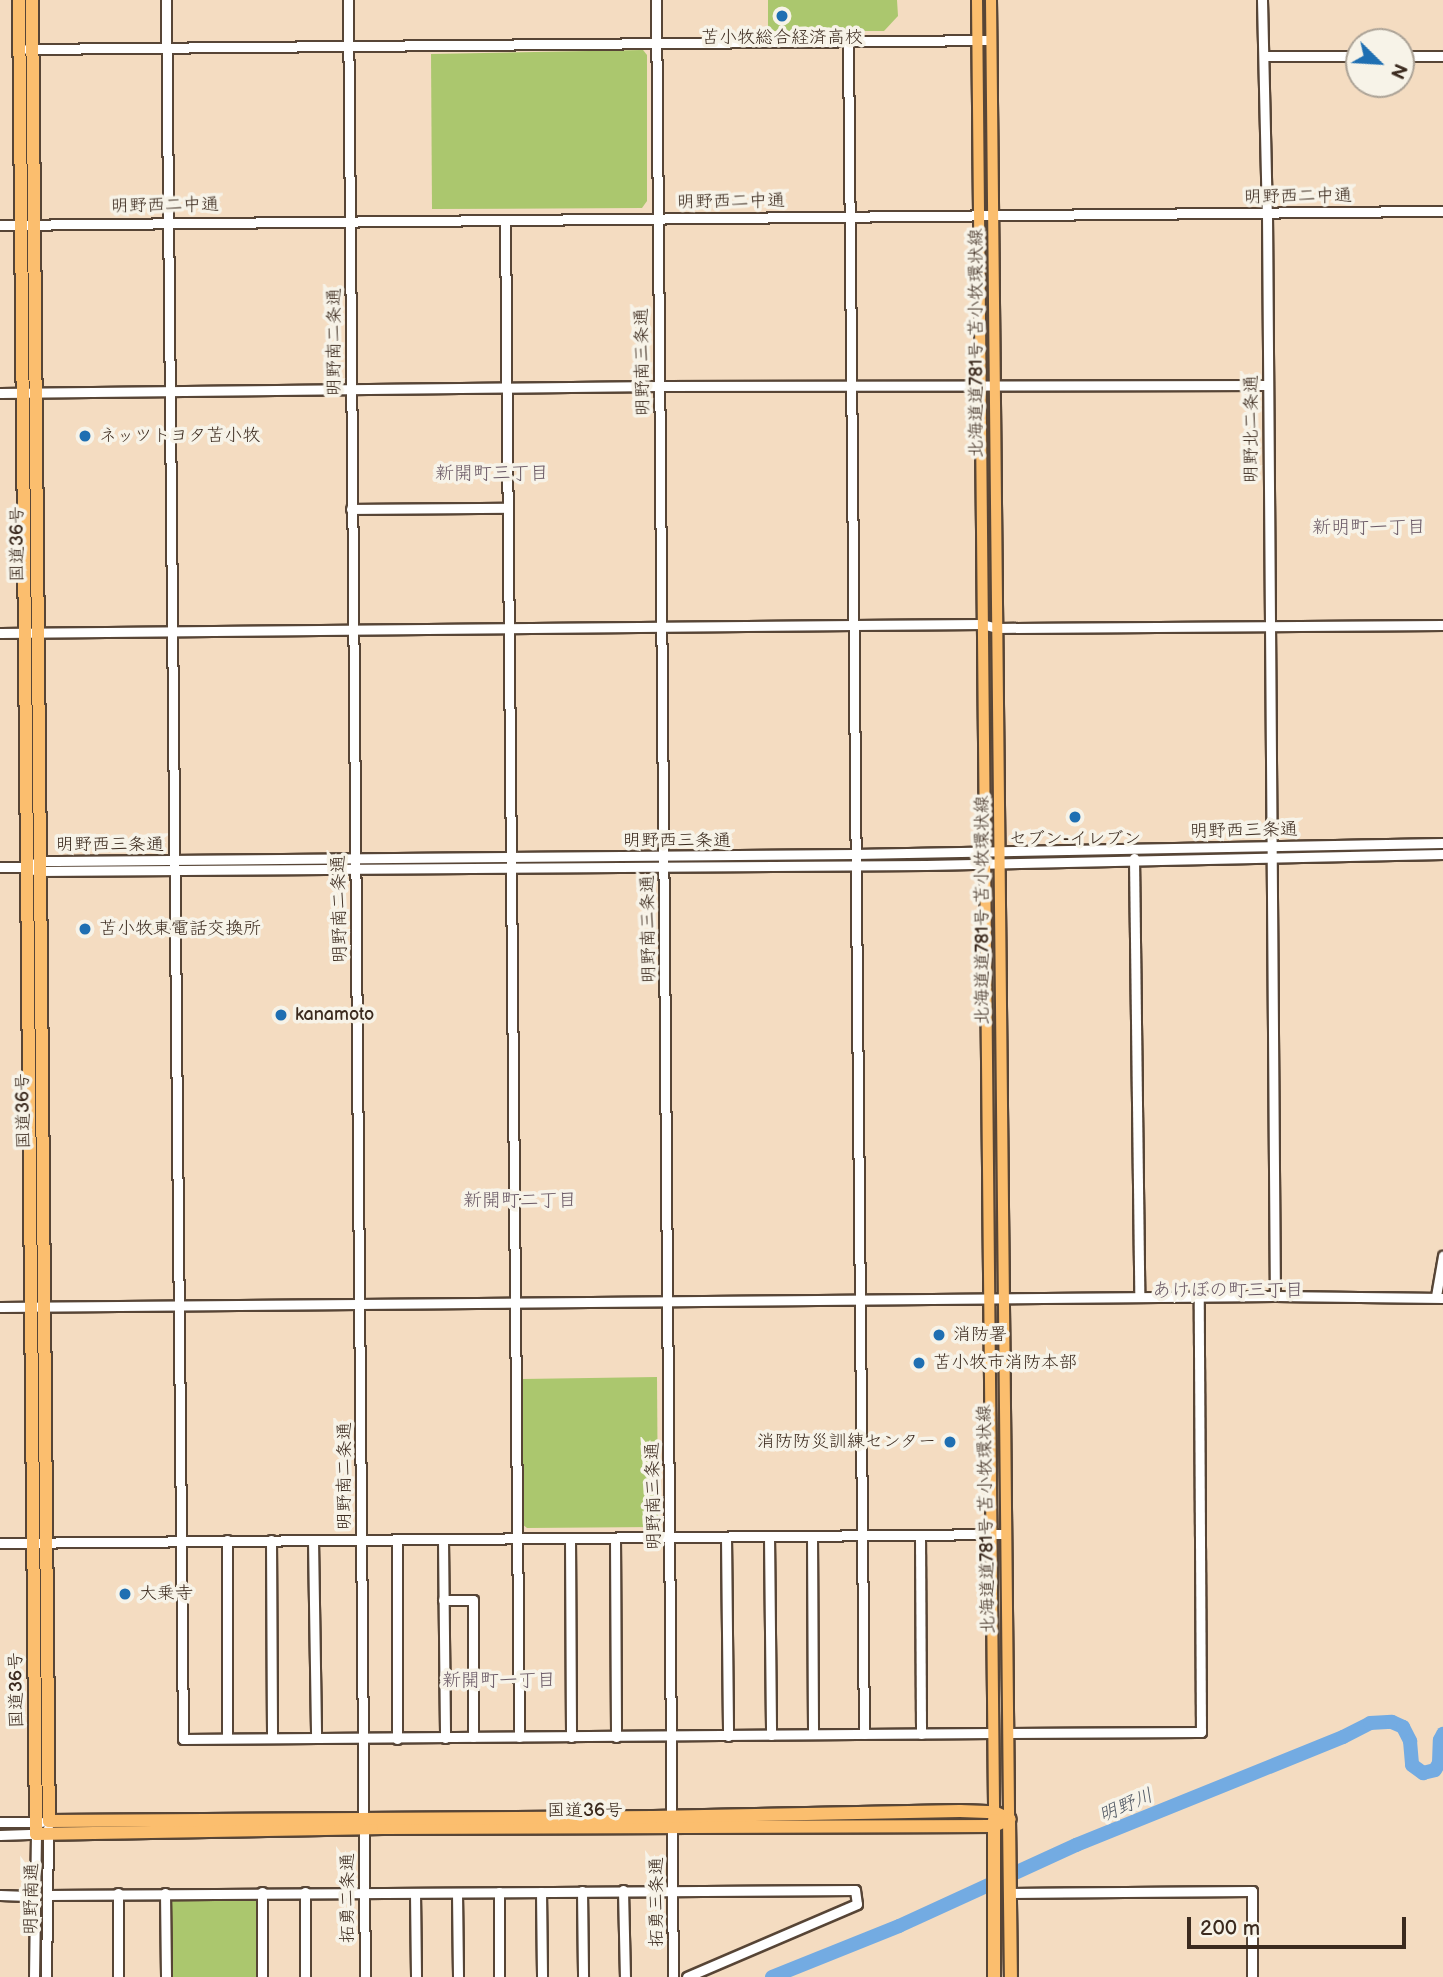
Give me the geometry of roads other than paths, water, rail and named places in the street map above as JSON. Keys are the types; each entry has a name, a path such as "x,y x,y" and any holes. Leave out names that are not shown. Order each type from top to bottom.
{"highway":[{"name":"国道36号","path":"19,0 26,49"},
{"name":"国道36号","path":"32,0 26,49 31,633 36,867 42,1828 672,1822 994,1826"},
{"name":"国道36号","path":"672,1822 993,1812 1009,1819"},
{"path":"993,1812 994,1977"},
{"path":"994,1826 1009,1819 1011,1977"}],"main road":[{"name":"北海道道781号 苫小牧環状線","path":"977,0 993,1812"},
{"name":"北海道道781号 苫小牧環状線","path":"991,0 1009,1819"}],"street":[{"path":"166,0 183,1739 993,1733"},
{"name":"明野南二条通","path":"348,0 364,1823"},
{"name":"明野南三条通","path":"656,0 672,1822"},
{"name":"明野北二条通","path":"1262,0 1267,214 1275,1296"},
{"path":"26,49 991,40"},
{"path":"848,42 864,1734"},
{"path":"1264,56 1345,56"},
{"path":"1415,56 1443,56"},
{"name":"明野西二中通","path":"0,225 169,221 1443,211"},
{"path":"505,220 519,1737"},
{"path":"0,393 850,384 1268,385"},
{"path":"351,509 508,508"},
{"path":"0,633 982,624 997,628 1443,625"},
{"name":"明野西三条通","path":"36,867 174,860 511,857 855,866 984,864 1000,858 1134,849 1443,843"},
{"path":"1134,849 1139,1297"},
{"name":"明野西三条通","path":"36,867 174,871 511,868 984,852 1000,858 1134,861 1443,854"},
{"path":"0,867 36,867"},
{"path":"0,1307 667,1300 1002,1300 1199,1296 1440,1297 1443,1256"},
{"path":"1008,1733 1201,1731 1199,1296"},
{"path":"0,1543 1005,1534"},
{"path":"920,1535 921,1734"},
{"path":"769,1536 771,1735"},
{"path":"812,1536 813,1734"},
{"path":"726,1537 728,1735"},
{"path":"570,1538 571,1737"},
{"path":"615,1538 616,1737"},
{"path":"271,1539 272,1738"},
{"path":"227,1540 227,1738"},
{"path":"313,1540 316,1738"},
{"path":"397,1540 397,1739"},
{"path":"443,1540 445,1738"},
{"path":"443,1600 473,1600 474,1737"},
{"path":"0,1822 42,1828"},
{"name":"拓勇三条通","path":"672,1822 673,1977"},
{"name":"拓勇二条通","path":"364,1823 365,1977"},
{"path":"0,1835 42,1828"},
{"name":"明野南通","path":"42,1828 47,1895 46,1977"},
{"name":"明野南通","path":"34,1977 36,1896 42,1828"},
{"path":"1009,1887 1252,1891 1252,1977"},
{"path":"47,1895 673,1889 855,1890 857,1905 688,1977"},
{"path":"623,1890 625,1977"},
{"path":"582,1891 583,1977"},
{"path":"262,1892 262,1977"},
{"path":"305,1892 305,1977"},
{"path":"499,1892 499,1977"},
{"path":"541,1892 541,1977"},
{"path":"118,1893 118,1977"},
{"path":"165,1893 166,1977"},
{"path":"415,1893 416,1977"},
{"path":"457,1893 458,1977"},
{"path":"0,1895 36,1896"},
{"path":"34,1962 46,1962"}],"waterway":[{"name":"明野川","path":"772,1977 899,1926 1076,1845 1343,1737 1370,1723 1392,1722 1403,1727 1410,1741 1412,1765 1423,1773 1435,1770 1439,1763 1440,1740 1443,1734"}],"place":[{"name":"苫小牧総合経済高校","path":"782,16"},
{"name":"ネッツトヨタ苫小牧","path":"85,436"},
{"name":"セブン-イレブン","path":"1075,817"},
{"name":"苫小牧東電話交換所","path":"85,929"},
{"name":"kanamoto","path":"281,1015"},
{"name":"消防署","path":"939,1335"},
{"name":"苫小牧市消防本部","path":"919,1363"},
{"name":"消防防災訓練センター","path":"950,1442"},
{"name":"大乗寺","path":"125,1594"}],"district":[{"name":"新開町三丁目","path":"492,474"},
{"name":"新明町一丁目","path":"1369,528"},
{"name":"新開町二丁目","path":"520,1201"},
{"name":"あけぼの町三丁目","path":"1228,1291"},
{"name":"新開町一丁目","path":"499,1681"}]}
